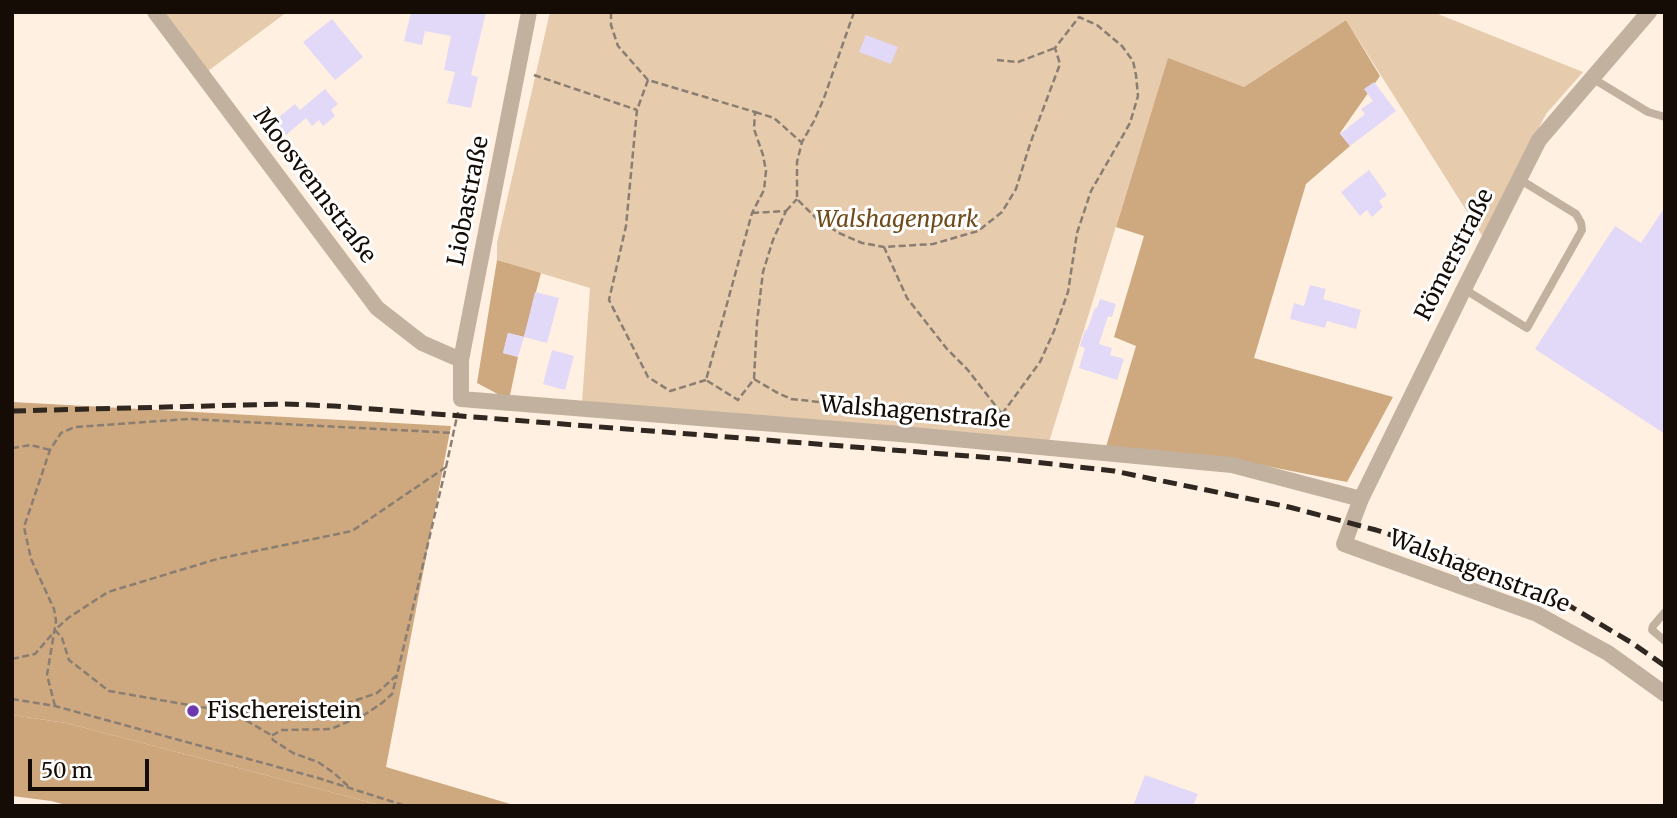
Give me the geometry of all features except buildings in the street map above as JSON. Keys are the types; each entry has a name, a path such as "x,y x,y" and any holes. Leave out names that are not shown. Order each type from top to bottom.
{"street":[{"name":"Moosvennstraße","path":"155,12 377,308 422,343 461,360"},
{"name":"Liobastraße","path":"461,399 461,360 529,12"},
{"name":"Römerstraße","path":"1344,544 1361,499 1539,140 1648,12"},
{"name":"Walshagenstraße","path":"461,399 912,435 1232,465 1361,499"},
{"name":"Walshagenstraße","path":"1344,544 1537,614 1608,653 1665,694"}],"lane":[{"path":"1592,78 1648,111 1665,117"},
{"path":"1464,289 1527,328 1582,230 1576,215 1519,179"},
{"path":"1665,612 1652,630 1665,641"}],"path":[{"path":"611,12 611,26 618,46 648,79 774,118 802,142"},
{"path":"648,79 637,110 626,226 610,300 648,377 670,391 706,380 738,400 754,379 763,272 786,211 797,200 797,162 802,142 824,98 853,12"},
{"path":"884,247 907,298 1002,414 1040,362 1054,331 1068,292 1077,233 1091,191 1130,123 1138,96 1133,61 1122,46 1079,14 1055,48 1018,62 997,60"},
{"path":"797,200 817,219 839,233 862,243 884,247 933,244 978,231 1002,212 1016,189 1060,64 1055,48"},
{"path":"517,69 637,110"},
{"path":"706,380 752,213 764,190 766,171 754,129 755,112"},
{"path":"752,213 786,211"},
{"path":"754,379 776,393 791,398 847,405 925,405 1002,423"},
{"path":"271,736 282,730 331,729 364,715 392,694 461,399"},
{"path":"55,706 47,676 56,621 54,609 31,558 24,527 50,450 61,433 75,426 190,419 454,433"},
{"path":"12,448 31,445 50,450"},
{"path":"12,659 36,654 68,618 108,593 217,559 352,531 446,467"},
{"path":"55,630 62,638 69,660 109,691 234,713 313,715 377,693 397,676"},
{"path":"12,699 55,706 318,778 406,806"},
{"path":"234,713 293,753 318,762 350,788"}],"green space":[{"path":"164,12 287,12 208,71"},
{"name":"Walshagenpark","path":"550,12 1433,12 1583,72 1546,114 1483,237 1346,20 1244,87 1168,59 1049,442 582,403 590,288 497,260 497,243"}],"shaded area":[{"path":"1346,20 1380,76 1340,133 1350,146 1306,184 1254,358 1393,397 1347,482 1231,459 1106,447 1136,346 1114,337 1144,236 1116,227 1168,58 1244,87"},
{"path":"497,260 541,273 524,337 508,333 503,353 518,357 509,400 477,383"},
{"path":"12,402 451,426 386,767 517,806 384,806 66,723 12,715"},
{"path":"12,715 66,723 384,806 70,806 12,796"}],"railway":[{"path":"12,411 285,404 334,406 1007,459 1114,471 1289,507 1376,530 1468,561 1558,599 1665,666"}],"place":[{"name":"Fischereistein","path":"193,711"}]}
